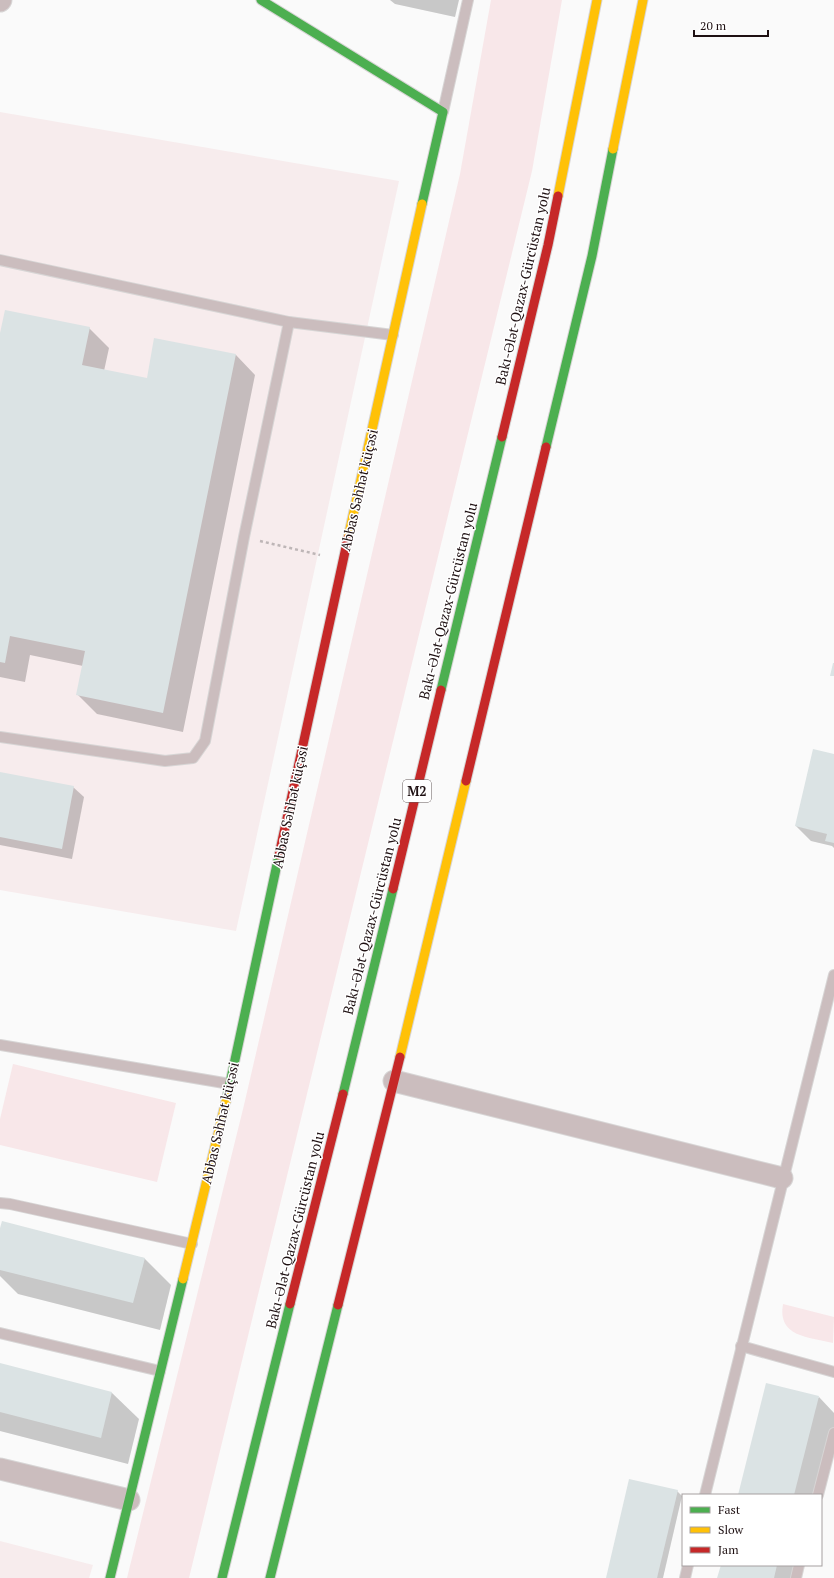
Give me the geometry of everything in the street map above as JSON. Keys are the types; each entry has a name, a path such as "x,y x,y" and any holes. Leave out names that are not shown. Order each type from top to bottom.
{"main road":[{"path":"261,0 443,112"},
{"name":"Bakı-Ələt-Qazax-Gürcüstan yolu","path":"222,1578 349,1069 548,245 597,0"},
{"path":"270,1578 394,1081 592,256 643,0"},
{"name":"Abbas Səhhət küçəsi","path":"110,1578 230,1084 343,561 443,112"}],"street":[{"path":"394,1081 782,1178"},
{"path":"0,1469 129,1500"}],"lane":[{"path":"443,112 468,0"},
{"path":"0,260 289,322 393,335"},
{"path":"0,737 165,761 193,758 205,741 244,537 289,322"},
{"path":"705,1494 782,1178 834,975"},
{"path":"0,1045 230,1084"},
{"path":"0,1203 192,1244"},
{"path":"0,1333 160,1371"},
{"path":"741,1346 834,1372"},
{"path":"818,1494 834,1433"},
{"path":"685,1578 688,1566"},
{"path":"796,1578 799,1566"}],"path":[{"path":"244,537 343,561"}],"shaded area":[{"path":"491,0 562,0 532,171 189,1578 127,1578 244,1105 460,174"},
{"path":"0,112 399,181 236,931 0,890"},
{"path":"13,1064 176,1103 157,1182 0,1145 0,1119"},
{"path":"783,1304 834,1317 833,1343 805,1337 790,1329 785,1323 782,1315"},
{"path":"0,1541 93,1565 89,1578 0,1578"}],"building":[{"path":"5,310 90,327 82,365 147,378 154,338 236,354 163,713 76,695 85,651 10,636 5,663 0,662 0,333"},
{"path":"833,663 834,676 830,676"},
{"path":"813,749 834,754 834,843 825,841 827,834 795,826"},
{"path":"0,772 74,786 62,849 0,837"},
{"path":"2,1221 145,1258 133,1303 0,1270 0,1228"},
{"path":"0,1363 112,1392 101,1438 0,1412"},
{"path":"766,1383 819,1396 794,1494 738,1494"},
{"path":"629,1479 678,1490 657,1578 606,1578"},
{"path":"721,1566 777,1566 774,1578 717,1578"}],"traffic: fast":[{"path":"261,0 443,112 422,204"},
{"path":"546,447 592,256 613,149"},
{"path":"441,690 502,437"},
{"path":"227,1097 279,855"},
{"path":"343,1094 393,889"},
{"path":"110,1578 183,1279"},
{"path":"222,1578 290,1304"},
{"path":"270,1578 338,1305"}],"traffic: slow":[{"path":"558,196 597,0"},
{"path":"613,149 643,0"},
{"path":"348,538 422,204"},
{"path":"400,1057 466,781"},
{"path":"183,1279 227,1097"}],"traffic: jam":[{"path":"502,437 548,245 558,196"},
{"path":"466,781 546,447"},
{"path":"279,855 348,538"},
{"path":"393,889 441,690"},
{"path":"338,1305 400,1057"},
{"path":"290,1304 343,1094"}]}
